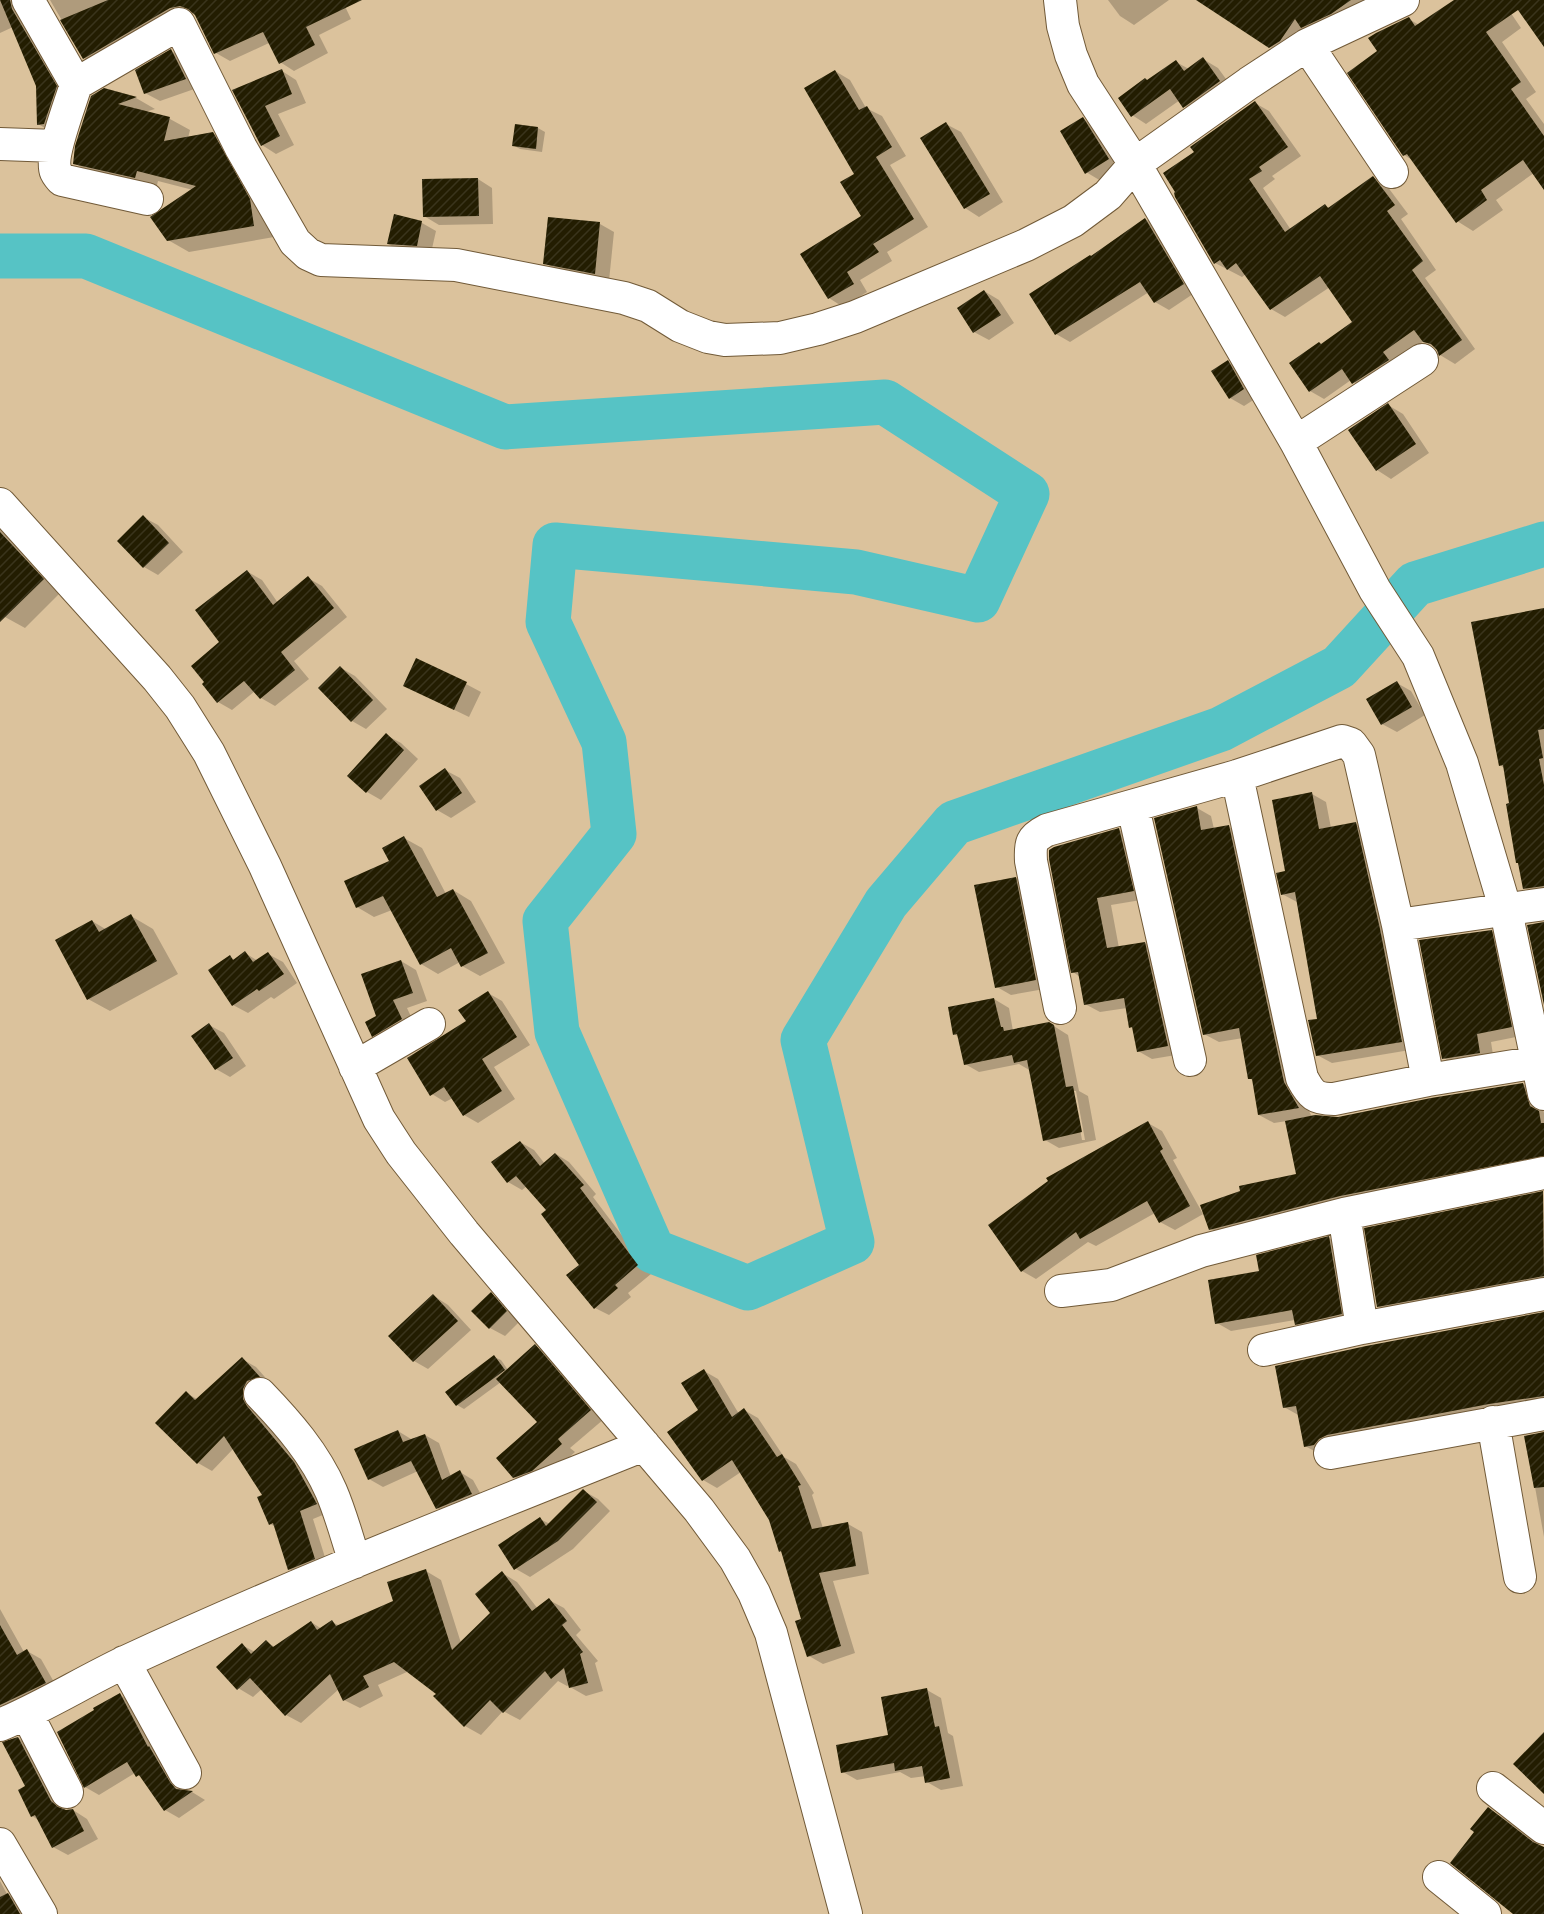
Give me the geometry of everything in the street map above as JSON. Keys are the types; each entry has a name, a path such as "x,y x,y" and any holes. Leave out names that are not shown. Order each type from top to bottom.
{"street":[{"path":"28,0 76,84"},
{"path":"1060,0 1063,26 1071,55 1083,84 1136,164 1296,442 1375,590 1418,656 1462,763 1506,911 1544,1094"},
{"path":"147,200 62,180 56,172 54,163 76,84 177,12 241,148 295,242 308,254 321,260 456,265 609,295 648,306 680,326 708,337 725,340 780,338 855,317 1026,245 1072,221 1108,195 1136,164 1249,83 1307,45 1403,0"},
{"path":"1307,45 1392,172"},
{"path":"0,144 57,146"},
{"path":"1296,442 1422,360"},
{"path":"0,504 157,678 180,707 210,753 265,866 379,1119 401,1154 464,1233 699,1510 735,1559 754,1593 771,1633 846,1914"},
{"path":"1060,1008 1031,861 1030,845 1037,835 1047,830 1237,776 1342,741 1351,744 1359,755 1398,926 1428,1080"},
{"path":"1237,776 1302,1078 1309,1091 1320,1099 1334,1100 1428,1080 1538,1062"},
{"path":"1133,807 1190,1060"},
{"path":"1398,926 1544,904"},
{"path":"355,1067 429,1024"},
{"path":"1060,1291 1111,1285 1201,1251 1344,1214 1544,1173"},
{"path":"1344,1214 1362,1328"},
{"path":"1264,1350 1362,1328 1544,1294"},
{"path":"260,1394 289,1425 321,1470 338,1507 355,1562"},
{"path":"1330,1453 1544,1414"},
{"path":"1493,1422 1520,1577"},
{"path":"67,1792 13,1719 124,1662 355,1562 644,1445"},
{"path":"124,1662 185,1773"},
{"path":"1493,1788 1544,1828"},
{"path":"4,1862 41,1914"},
{"path":"1439,1877 1485,1914"}],"building":[{"path":"0,0 10,0 12,9 57,86 44,124 37,125 36,86"},
{"path":"108,0 362,0 306,27 315,45 279,64 263,32 214,54 195,15 180,6 170,8 83,59 60,20"},
{"path":"1196,0 1351,0 1331,14 1301,28 1295,19 1280,41 1269,48"},
{"path":"1454,0 1544,0 1544,47 1518,10 1486,32 1521,82 1511,89 1544,136 1544,190 1523,160 1481,190 1487,200 1456,223 1407,154 1403,156 1347,73 1377,51 1368,38 1409,17 1415,26"},
{"path":"171,49 186,79 144,94 135,70"},
{"path":"1203,57 1220,81 1183,108 1170,89 1131,117 1118,98 1145,78 1147,80 1176,60 1184,71"},
{"path":"282,69 292,94 265,106 280,136 261,146 232,90"},
{"path":"835,70 859,110 867,106 892,147 876,157 914,219 873,244 879,252 847,272 854,284 828,299 800,254 861,216 840,182 854,174 804,88"},
{"path":"104,88 137,97 118,104 170,117 164,141 213,132 250,199 254,226 167,241 150,217 196,186 137,171 135,178 73,164 75,146 91,96"},
{"path":"1255,101 1288,147 1259,167 1262,171 1249,179 1285,232 1325,204 1328,208 1373,176 1395,205 1387,211 1423,261 1412,270 1462,340 1439,356 1437,350 1431,344 1423,342 1414,330 1383,352 1389,360 1352,384 1342,369 1309,392 1289,363 1352,322 1320,276 1270,310 1236,263 1227,270 1220,260 1214,264 1163,173 1194,152 1190,147"},
{"path":"1083,117 1109,159 1085,174 1060,131"},
{"path":"946,122 990,194 964,209 920,138"},
{"path":"515,124 538,127 536,149 512,146"},
{"path":"478,178 479,216 423,217 422,179"},
{"path":"394,214 422,221 417,246 387,244"},
{"path":"548,217 600,222 595,274 543,264"},
{"path":"1145,218 1184,284 1154,303 1140,282 1055,335 1029,294 1091,256"},
{"path":"984,290 1001,315 973,333 957,308"},
{"path":"1228,360 1244,389 1229,399 1211,371"},
{"path":"1388,403 1416,444 1376,471 1348,430"},
{"path":"143,515 169,543 143,568 117,541"},
{"path":"0,532 44,579 0,622"},
{"path":"247,570 273,605 308,576 334,608 281,652 295,670 260,699 244,681 217,703 191,666 219,642 195,610"},
{"path":"1544,608 1544,729 1538,730 1543,758 1539,759 1544,785 1544,886 1523,889 1506,804 1509,803 1503,765 1499,766 1471,622"},
{"path":"416,658 467,682 454,710 403,686"},
{"path":"340,666 373,700 351,722 318,688"},
{"path":"1397,681 1412,707 1381,725 1366,699"},
{"path":"386,733 404,750 366,793 347,776"},
{"path":"445,768 462,793 436,811 419,786"},
{"path":"1312,792 1319,829 1356,822 1402,1042 1316,1056 1308,1020 1317,1019 1295,892 1281,895 1276,873 1285,871 1272,800"},
{"path":"1197,806 1201,830 1229,825 1284,1082 1299,1108 1258,1115 1252,1079 1248,1079 1239,1028 1203,1035 1154,818"},
{"path":"1119,828 1134,891 1097,898 1107,948 1145,942 1168,1046 1137,1052 1132,1027 1129,1028 1124,998 1084,1005 1078,972 1071,973 1049,859 1049,850 1054,847"},
{"path":"404,836 437,897 453,889 488,953 461,967 451,948 420,965 383,896 356,908 344,881 389,861 382,848"},
{"path":"1016,877 1036,980 995,988 974,885"},
{"path":"131,914 157,961 87,1000 55,940 92,920 99,932"},
{"path":"1544,922 1544,1005 1527,925"},
{"path":"1492,930 1512,1027 1477,1034 1480,1053 1442,1059 1419,940"},
{"path":"245,951 253,962 268,952 284,974 232,1006 208,970 230,955 233,960"},
{"path":"401,960 413,993 393,1000 402,1019 372,1037 365,1022 376,1016 361,974"},
{"path":"488,991 517,1037 482,1059 502,1091 463,1116 444,1087 430,1096 407,1058 466,1021 458,1010"},
{"path":"994,998 1004,1031 1049,1022 1054,1025 1066,1087 1073,1086 1082,1132 1043,1141 1027,1060 1014,1063 1012,1055 964,1065 957,1034 953,1035 948,1007"},
{"path":"209,1023 233,1058 215,1070 191,1036"},
{"path":"1523,1083 1530,1106 1539,1111 1541,1123 1544,1123 1544,1156 1340,1196 1209,1230 1200,1205 1240,1191 1239,1186 1296,1174 1285,1121 1315,1115 1338,1117 1431,1098"},
{"path":"1148,1121 1163,1149 1160,1151 1190,1206 1159,1223 1147,1201 1080,1239 1076,1232 1021,1272 988,1225 1048,1181 1046,1178"},
{"path":"520,1141 540,1166 555,1153 584,1185 580,1188 638,1265 615,1285 618,1288 594,1309 566,1275 579,1265 541,1214 546,1210 516,1176 507,1183 491,1162"},
{"path":"1543,1191 1544,1276 1377,1307 1364,1228"},
{"path":"1329,1236 1342,1314 1295,1325 1292,1310 1215,1324 1208,1280 1259,1271 1256,1255"},
{"path":"491,1292 507,1311 489,1329 471,1311"},
{"path":"433,1294 458,1321 413,1362 388,1336"},
{"path":"1544,1312 1544,1396 1489,1404 1327,1435 1314,1445 1304,1447 1296,1406 1283,1408 1275,1366"},
{"path":"535,1344 591,1410 558,1439 562,1444 532,1471 513,1478 496,1458 537,1422 496,1379"},
{"path":"494,1355 505,1370 456,1406 445,1392"},
{"path":"242,1357 260,1377 247,1381 243,1389 243,1399 294,1462 317,1504 300,1511 315,1559 288,1570 273,1523 269,1525 257,1497 262,1495 224,1436 197,1464 155,1423 186,1391 195,1400"},
{"path":"704,1369 732,1417 744,1408 777,1457 782,1454 801,1485 798,1486 812,1529 848,1522 856,1566 819,1573 841,1646 807,1657 795,1621 801,1619 781,1551 779,1552 769,1520 732,1460 702,1481 667,1432 698,1410 681,1383"},
{"path":"398,1430 403,1442 425,1434 442,1480 460,1470 472,1494 436,1509 411,1461 368,1480 354,1449"},
{"path":"1544,1432 1544,1487 1534,1488 1524,1436"},
{"path":"583,1489 597,1502 558,1541 514,1570 498,1545 540,1517 546,1526"},
{"path":"426,1569 452,1650 490,1613 475,1594 502,1571 532,1611 549,1598 567,1621 562,1625 583,1652 580,1654 588,1683 569,1688 564,1668 551,1679 545,1671 503,1713 490,1700 464,1727 433,1696 436,1694 394,1662 363,1676 369,1687 343,1701 330,1674 285,1716 250,1678 237,1690 216,1667 242,1643 251,1654 266,1640 273,1647 311,1621 317,1630 332,1620 336,1626 393,1601 387,1582"},
{"path":"0,1625 17,1655 27,1649 46,1683 0,1705"},
{"path":"927,1688 935,1727 939,1726 950,1778 925,1783 922,1766 895,1771 894,1763 841,1773 836,1745 888,1735 881,1697"},
{"path":"120,1693 148,1747 170,1782 176,1789 193,1791 164,1811 139,1775 136,1777 127,1762 84,1788 57,1732"},
{"path":"1544,1732 1544,1794 1513,1764"},
{"path":"18,1737 51,1801 66,1810 73,1809 84,1831 52,1848 35,1815 31,1817 18,1790 25,1786 2,1742"},
{"path":"1488,1807 1533,1842 1544,1847 1544,1914 1513,1914 1450,1863 1474,1832 1470,1829"},
{"path":"8,1893 20,1914 0,1914 0,1897"}],"waterway":[{"path":"0,256 86,256 505,427 885,402 1027,494 978,600 856,572 555,545 548,622 604,742 614,834 545,921 557,1032 653,1251 748,1288 852,1242 803,1040 886,903 954,823 1221,729 1339,667 1415,584 1544,544"}]}
